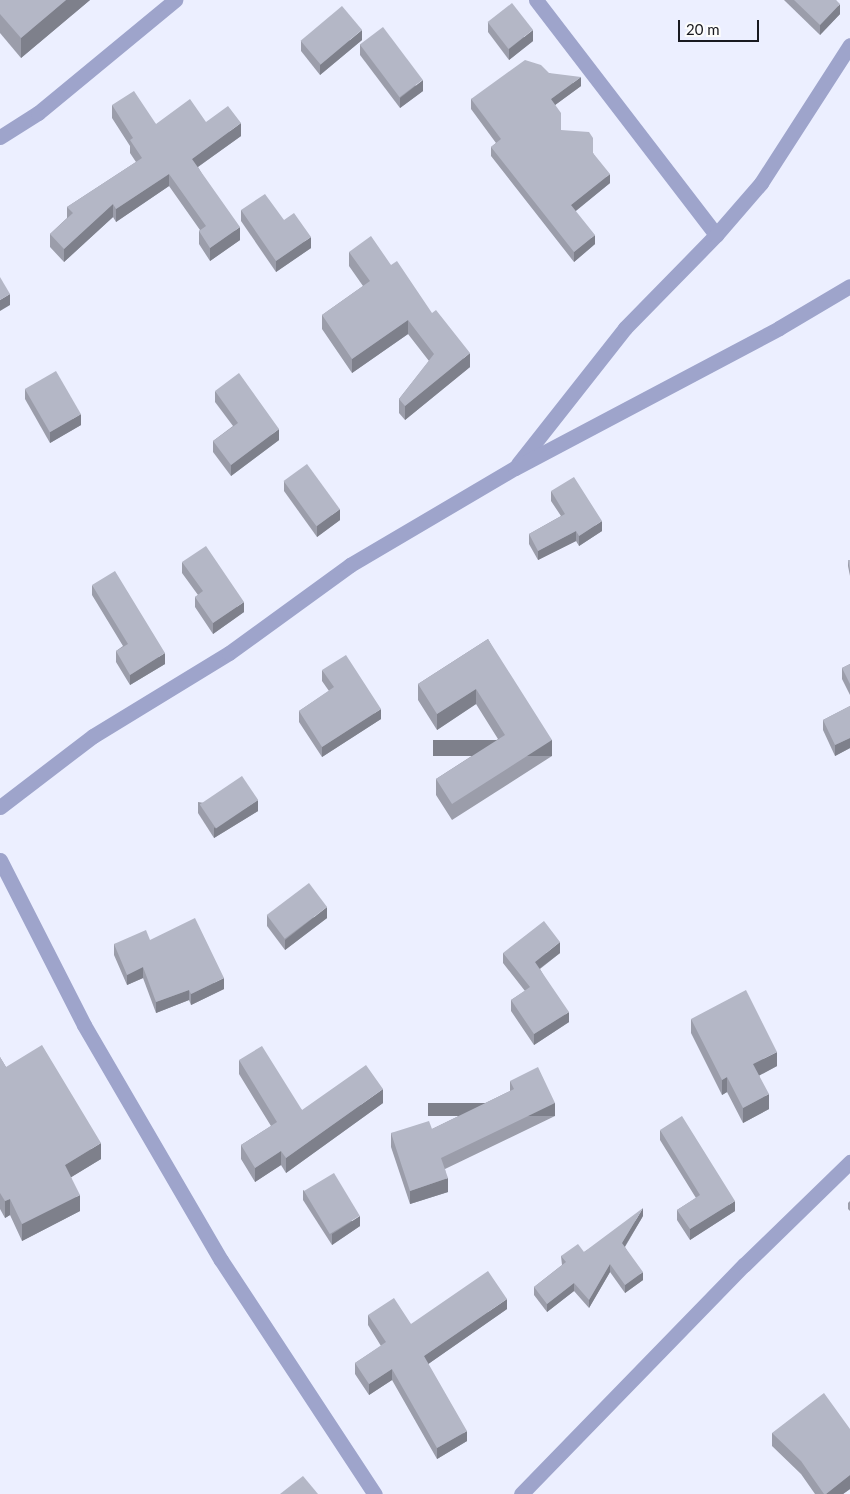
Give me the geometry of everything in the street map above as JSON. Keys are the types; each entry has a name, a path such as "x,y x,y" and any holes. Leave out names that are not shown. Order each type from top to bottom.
{"street":[{"path":"0,137 38,112 175,0"},
{"path":"536,0 716,236"},
{"path":"515,468 625,328 716,236 761,183 850,45"},
{"path":"0,807 93,736 229,653 350,565 515,468 778,328 850,286"},
{"path":"0,860 84,1025 221,1260 375,1494"},
{"path":"521,1494 744,1266 850,1162"}],"building":[{"path":"0,0 66,0 21,38 0,14"},
{"path":"794,0 836,0 840,4 820,25"},
{"path":"512,3 533,30 509,49 488,22"},
{"path":"342,6 362,30 321,64 301,41"},
{"path":"383,27 423,80 400,97 360,44"},
{"path":"525,60 541,65 549,73 581,77 551,99 561,113 561,130 589,132 593,138 593,153 610,174 571,205 595,235 574,252 491,147 501,139 471,99"},
{"path":"134,91 156,124 190,99 206,122 228,106 241,123 192,159 240,227 210,248 199,231 206,226 169,174 116,209 113,204 64,249 50,234 73,213 67,207 142,158 130,140 133,138 112,105"},
{"path":"265,194 284,220 294,213 311,237 276,261 241,210"},
{"path":"371,236 391,265 397,261 432,313 436,310 470,353 405,406 399,399 434,354 408,320 352,359 322,315 370,281 349,252"},
{"path":"0,277 10,294 0,300"},
{"path":"56,371 81,414 50,432 25,389"},
{"path":"239,373 279,429 231,465 213,441 238,423 215,391"},
{"path":"307,464 340,509 316,526 284,481"},
{"path":"574,477 602,521 579,536 576,531 538,551 529,534 565,514 551,491"},
{"path":"206,546 244,602 213,623 195,597 203,591 182,562"},
{"path":"115,571 165,653 130,675 116,651 128,644 92,585"},
{"path":"488,639 552,740 452,804 436,779 505,735 476,689 437,714 418,684"},
{"path":"346,655 381,709 322,747 299,711 334,687 322,670"},
{"path":"850,664 850,684 842,668"},
{"path":"850,706 850,738 835,745 823,720"},
{"path":"242,776 258,800 216,829 200,805"},
{"path":"309,883 327,907 285,939 267,915"},
{"path":"195,918 224,978 191,994 189,990 156,1002 143,967 127,975 114,944 146,930 150,940"},
{"path":"544,921 560,942 535,962 569,1012 534,1034 511,1000 530,987 503,953"},
{"path":"746,990 777,1052 753,1064 769,1094 743,1108 727,1077 722,1080 691,1019"},
{"path":"42,1045 101,1143 65,1165 80,1195 22,1224 10,1199 5,1201 0,1193 0,1057 6,1067"},
{"path":"262,1046 302,1110 366,1065 383,1089 286,1158 281,1151 255,1168 241,1145 277,1122 239,1060"},
{"path":"538,1067 555,1103 441,1158 448,1178 410,1191 391,1133 429,1121 432,1129 514,1089 510,1081"},
{"path":"682,1116 735,1201 690,1229 677,1210 700,1195 660,1130"},
{"path":"334,1173 360,1216 330,1234 304,1191"},
{"path":"643,1208 622,1243 643,1272 625,1285 610,1264 589,1300 574,1283 547,1304 534,1287 566,1262 561,1256 578,1244 584,1252"},
{"path":"488,1271 507,1299 424,1356 467,1431 437,1448 392,1369 369,1384 355,1363 386,1342 368,1315 394,1298 411,1324"},
{"path":"824,1393 850,1429 850,1475 826,1494 824,1494 801,1461 772,1433"},
{"path":"303,1476 318,1494 280,1494"}]}
